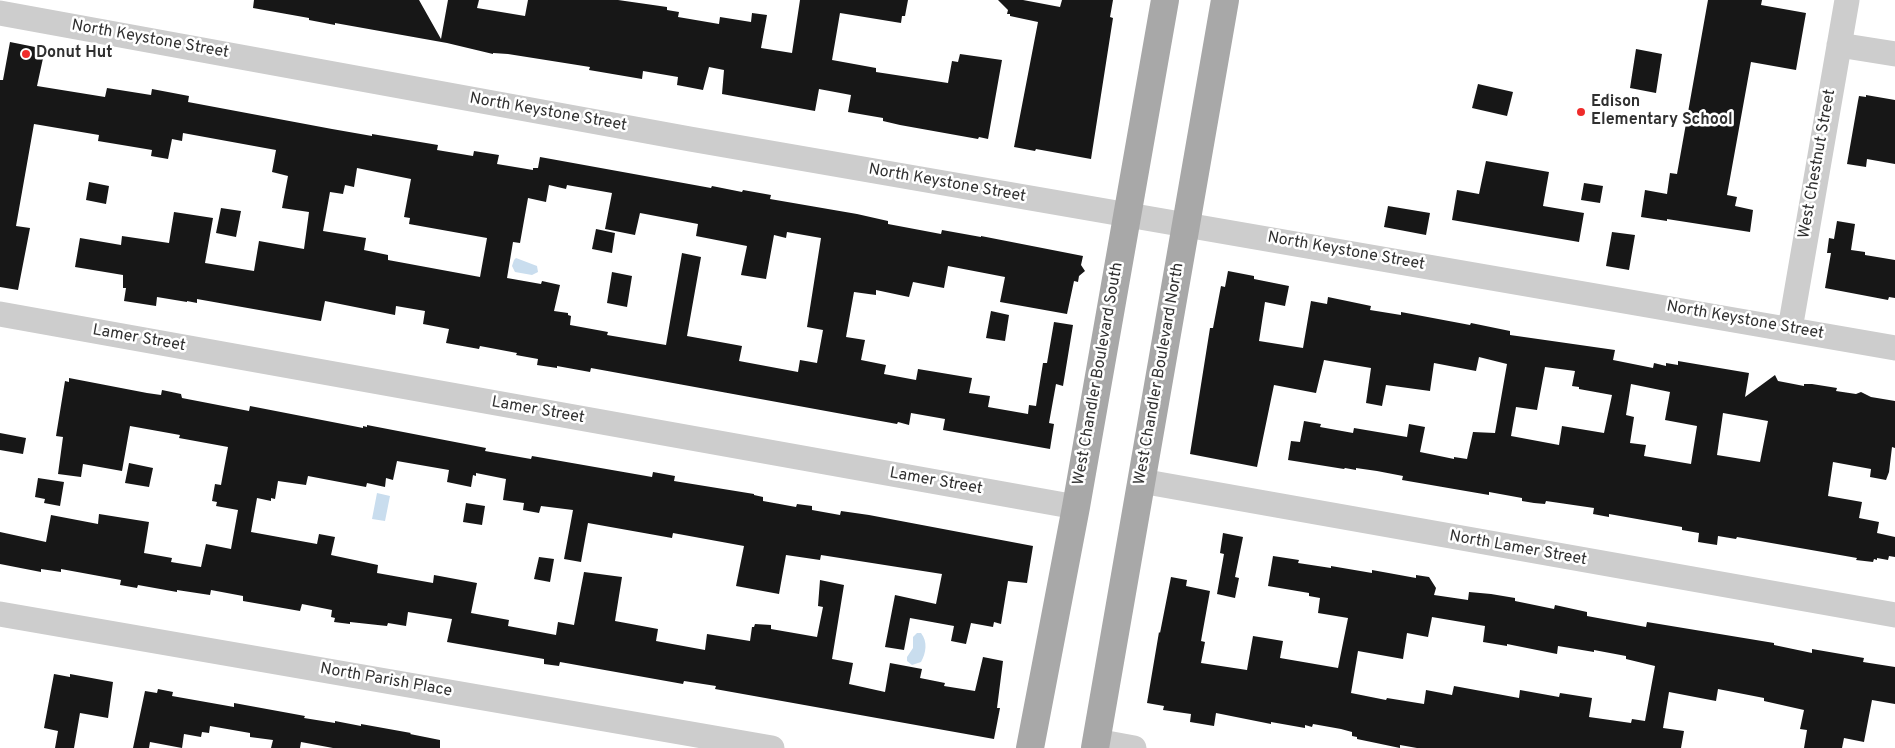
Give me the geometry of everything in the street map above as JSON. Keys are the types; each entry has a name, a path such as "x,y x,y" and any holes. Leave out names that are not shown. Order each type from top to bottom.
{"main road":[{"name":"West Chandler Boulevard South","path":"1030,748 1076,507 1165,0"},
{"name":"West Chandler Boulevard North","path":"1095,745 1225,0"}],"street":[{"name":"West Chestnut Street","path":"1790,329 1847,0"},
{"name":"North Keystone Street","path":"0,12 700,141 1895,348"},
{"path":"1839,45 1895,54"},
{"name":"Lamer Street","path":"0,314 1076,507"},
{"name":"North Lamer Street","path":"1141,481 1895,615"},
{"name":"North Parish Place","path":"0,614 772,748"},
{"path":"1095,745 1134,748"}],"water":[{"path":"516,258 537,266 538,272 532,275 515,272 512,266"},
{"path":"377,493 390,496 385,521 372,519"},
{"path":"917,633 921,633 923,636 925,651 921,662 912,665 907,661 907,657 913,648 913,637"}],"building":[{"path":"254,0 419,0 441,39 448,0 479,0 477,8 525,16 528,0 618,0 667,7 667,10 679,12 678,17 719,24 720,17 751,22 752,13 767,15 761,48 792,53 800,0 908,0 905,16 902,16 901,23 840,13 832,60 876,68 876,72 948,83 952,61 958,62 960,54 1002,60 988,139 979,137 978,139 900,125 883,121 883,118 848,112 851,95 819,89 815,111 722,94 724,70 709,67 703,90 677,85 678,77 643,71 642,79 589,70 590,67 508,54 493,54 447,43 309,20 309,18 253,8"},
{"path":"998,0 1023,0 1060,7 1062,0 1113,0 1110,17 1113,18 1091,159 1014,147 1038,22 1010,16 1010,14 1007,14 1008,10"},
{"path":"1708,0 1762,0 1761,5 1806,13 1796,70 1751,62 1727,195 1737,197 1735,206 1753,210 1750,232 1667,219 1667,221 1641,217 1645,190 1667,194 1670,173 1677,174"},
{"path":"10,42 45,49 37,86 105,97 107,88 151,95 152,89 189,96 188,102 372,136 372,134 438,145 437,150 473,156 474,151 499,155 497,164 533,170 533,168 538,168 540,157 711,188 712,186 771,195 770,199 857,214 888,221 888,224 941,234 942,230 981,236 1083,256 1081,265 1085,271 1079,276 1078,282 1074,281 1067,314 1000,302 1005,277 948,266 944,288 913,282 909,297 876,290 876,295 854,292 846,337 865,340 861,360 886,365 884,374 916,380 918,369 972,378 969,393 990,396 988,407 1028,414 1029,405 1036,406 1043,363 1047,363 1054,322 1073,325 1063,386 1056,384 1049,423 1054,424 1050,449 943,430 945,419 911,413 909,425 898,422 897,424 591,368 590,372 557,366 557,368 537,365 538,359 516,355 517,353 480,346 479,349 446,343 449,329 423,324 425,311 396,306 395,315 325,301 321,321 197,299 197,303 157,297 156,306 124,301 126,288 123,288 123,275 75,267 80,238 121,245 122,236 169,243 174,212 213,218 205,263 254,271 259,241 304,249 309,212 282,208 288,176 272,172 276,150 183,133 182,141 172,139 168,159 151,156 152,150 98,141 99,135 34,124 16,226 30,228 18,290 0,287 0,80 3,80","holes":["357,168 411,179 404,217 410,218 409,224 487,238 480,277 388,260 388,255 364,250 366,238 323,231 330,192 343,194 345,185 354,187","549,185 566,189 567,185 612,193 605,229 635,235 640,213 698,224 696,236 747,246 741,275 766,279 774,235 786,238 787,232 821,238 807,327 823,330 817,363 800,360 798,372 739,361 742,346 687,336 701,257 682,253 666,345 607,335 608,332 570,325 571,316 568,313 554,311 560,285 542,281 541,284 507,278 513,242 520,243 528,198 546,202"]},
{"path":"1636,49 1662,54 1656,93 1630,88"},
{"path":"1478,84 1513,92 1507,116 1472,108"},
{"path":"1866,95 1895,100 1895,164 1867,159 1866,167 1847,164 1859,96 1866,97"},
{"path":"1486,161 1549,172 1543,206 1584,213 1579,242 1452,220 1457,190 1479,194"},
{"path":"89,182 109,186 106,204 86,200"},
{"path":"1584,183 1603,186 1600,203 1581,200"},
{"path":"1388,206 1430,213 1426,235 1384,227"},
{"path":"221,208 241,211 236,237 216,233"},
{"path":"1837,221 1855,224 1851,250 1865,252 1865,255 1895,260 1895,298 1889,297 1888,300 1825,288 1831,253 1827,253 1829,238 1834,239"},
{"path":"596,229 615,233 612,253 592,249"},
{"path":"1612,232 1635,235 1629,270 1606,266"},
{"path":"1228,271 1254,276 1254,279 1289,286 1285,306 1265,302 1259,341 1303,348 1311,301 1327,304 1328,297 1371,306 1370,310 1401,315 1401,312 1470,325 1471,323 1510,331 1510,335 1615,350 1613,360 1653,368 1654,363 1666,366 1666,363 1678,365 1678,361 1749,373 1745,397 1775,375 1778,381 1804,386 1804,384 1812,384 1837,388 1836,391 1856,394 1861,392 1871,397 1895,401 1895,448 1892,447 1889,472 1886,480 1870,477 1871,469 1833,462 1828,496 1862,502 1859,518 1879,522 1877,533 1895,537 1895,557 1889,556 1888,560 1877,558 1873,562 1856,560 1857,558 1737,537 1736,539 1718,536 1717,545 1698,542 1699,533 1682,530 1682,527 1609,514 1609,517 1593,514 1594,508 1546,501 1545,504 1534,503 1522,501 1522,498 1489,492 1489,495 1402,480 1403,476 1377,471 1356,468 1356,470 1344,469 1288,460 1291,441 1300,442 1304,421 1321,424 1320,427 1353,433 1354,428 1407,437 1409,424 1425,427 1420,452 1454,459 1454,457 1467,459 1473,432 1495,433 1507,364 1479,357 1476,371 1434,363 1430,391 1386,385 1382,406 1366,403 1371,368 1324,360 1316,393 1274,385 1257,467 1190,454 1210,328 1213,328 1221,286 1225,287","holes":["1545,367 1575,371 1572,386 1612,395 1604,433 1562,426 1559,445 1511,436 1516,407 1537,410","1631,384 1670,392 1665,420 1697,426 1691,464 1644,456 1646,445 1630,443 1634,417 1626,415","1723,413 1768,421 1760,462 1717,455"]},
{"path":"612,272 632,276 627,307 607,303"},
{"path":"991,311 1009,315 1005,341 986,338"},
{"path":"69,378 161,395 162,390 181,394 182,398 249,411 250,406 363,428 363,426 367,427 367,425 486,448 485,451 531,459 532,456 652,477 653,472 675,476 674,481 754,494 763,497 763,501 796,507 797,504 812,506 812,510 840,515 841,511 869,515 1033,546 1027,583 1008,581 1001,624 994,622 993,627 971,623 966,644 951,641 954,626 910,618 904,650 885,647 895,595 936,604 942,574 821,555 820,560 786,555 779,594 736,586 744,546 673,533 672,538 588,523 581,562 564,559 573,510 541,506 539,513 523,510 524,503 503,500 506,479 476,473 476,476 473,475 471,487 447,482 449,470 397,461 393,480 386,478 385,487 367,483 366,487 308,476 306,485 278,481 275,499 271,498 271,501 257,498 251,532 317,544 319,534 335,537 331,555 378,565 377,573 433,583 434,575 477,583 471,613 509,620 508,626 556,635 558,622 574,625 584,572 622,577 615,621 658,629 656,641 705,650 707,634 750,641 752,627 755,624 771,625 771,629 817,637 823,607 818,606 820,580 844,585 832,659 853,663 849,684 885,692 890,663 922,669 920,678 945,683 944,686 975,691 983,657 1003,661 997,708 1000,708 994,739 715,689 716,686 684,681 683,684 560,662 559,666 544,664 544,659 447,642 452,619 408,612 406,626 388,623 387,626 350,622 350,624 334,622 335,618 331,617 332,610 302,604 300,611 243,601 243,596 211,590 210,595 177,590 177,592 138,585 137,588 120,585 121,580 61,569 61,572 41,569 41,572 0,564 0,532 46,542 51,515 98,524 99,514 149,522 144,553 172,558 171,562 201,567 206,544 231,549 238,510 216,506 217,502 212,501 215,484 221,485 228,447 179,438 180,435 130,426 122,471 83,464 81,477 58,474 63,437 56,436 65,381 69,382"},
{"path":"0,433 26,438 23,454 0,450"},
{"path":"129,463 153,468 149,487 125,483"},
{"path":"38,478 64,482 60,506 44,503 45,499 35,497"},
{"path":"466,503 485,506 482,525 463,522"},
{"path":"1223,533 1243,537 1235,577 1239,578 1235,598 1217,594 1224,554 1220,553"},
{"path":"1273,556 1299,560 1298,563 1331,568 1331,566 1372,573 1372,570 1416,578 1416,575 1429,577 1436,588 1434,595 1468,600 1469,592 1491,594 1515,598 1515,601 1554,609 1555,605 1587,612 1587,616 1646,627 1647,622 1774,643 1774,645 1812,653 1812,649 1864,658 1863,662 1895,667 1895,704 1872,700 1864,742 1844,738 1842,748 1804,748 1807,730 1800,729 1804,710 1764,701 1764,698 1718,689 1716,701 1669,692 1663,728 1684,731 1681,748 1417,748 1400,745 1400,748 1357,739 1357,737 1352,736 1352,732 1313,724 1312,727 1305,725 1305,728 1271,722 1271,724 1216,713 1214,726 1190,722 1191,714 1163,710 1164,706 1147,703 1171,577 1187,580 1186,586 1210,591 1201,641 1205,642 1201,663 1247,670 1253,636 1283,641 1280,658 1338,668 1348,618 1318,613 1320,598 1309,596 1309,593 1268,586","holes":["1432,617 1485,626 1483,642 1507,646 1507,644 1557,654 1558,646 1594,652 1594,650 1626,656 1626,659 1655,666 1645,721 1632,719 1631,723 1589,717 1592,698 1560,693 1559,697 1520,690 1519,698 1454,686 1452,695 1426,690 1424,704 1387,698 1386,700 1351,693 1358,651 1403,659 1407,633 1428,637"]},
{"path":"539,557 554,559 550,582 534,579"},
{"path":"54,674 70,677 70,674 113,682 108,718 80,713 74,748 55,748 58,731 44,728"},
{"path":"158,689 173,692 172,696 234,707 234,703 305,716 304,718 361,726 361,724 411,733 440,740 440,748 333,748 301,742 300,748 271,748 273,740 250,737 250,733 210,726 209,733 202,732 201,737 184,734 182,748 150,742 149,748 133,748 145,691 157,693"}],"place":[{"name":"Donut Hut","path":"26,54"},
{"name":"Edison Elementary School","path":"1581,112"}]}
